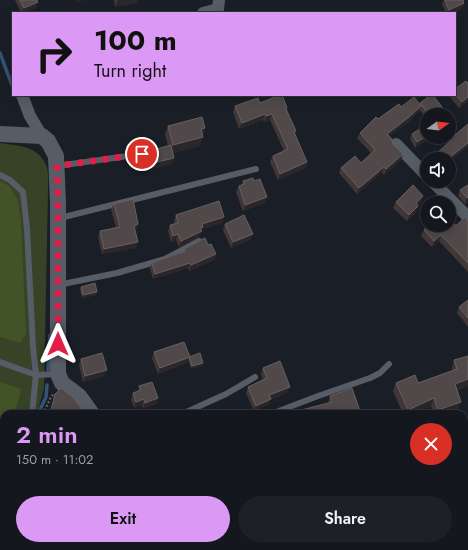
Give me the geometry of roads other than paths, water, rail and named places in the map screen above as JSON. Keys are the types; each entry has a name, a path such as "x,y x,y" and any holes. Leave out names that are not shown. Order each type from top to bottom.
{"street":[{"path":"207,12 218,9 219,0"},
{"path":"22,96 30,116 42,136 48,141 56,156 61,379 79,396 89,410"},
{"path":"0,134 42,136"},
{"path":"396,144 420,169"},
{"path":"439,188 468,218"}],"lane":[{"path":"57,166 142,154"},
{"path":"58,218 256,169"},
{"path":"0,175 10,180 23,192 27,229 33,346 36,375 32,410"},
{"path":"58,285 117,273 165,259 199,241"},
{"path":"0,362 36,375 61,379"},
{"path":"281,410 370,378 380,373 389,364"},
{"path":"191,410 226,394 255,377"}],"waterway":[{"path":"0,53 12,85"},
{"path":"48,370 50,335"},
{"path":"40,410 46,397 47,385"}]}
